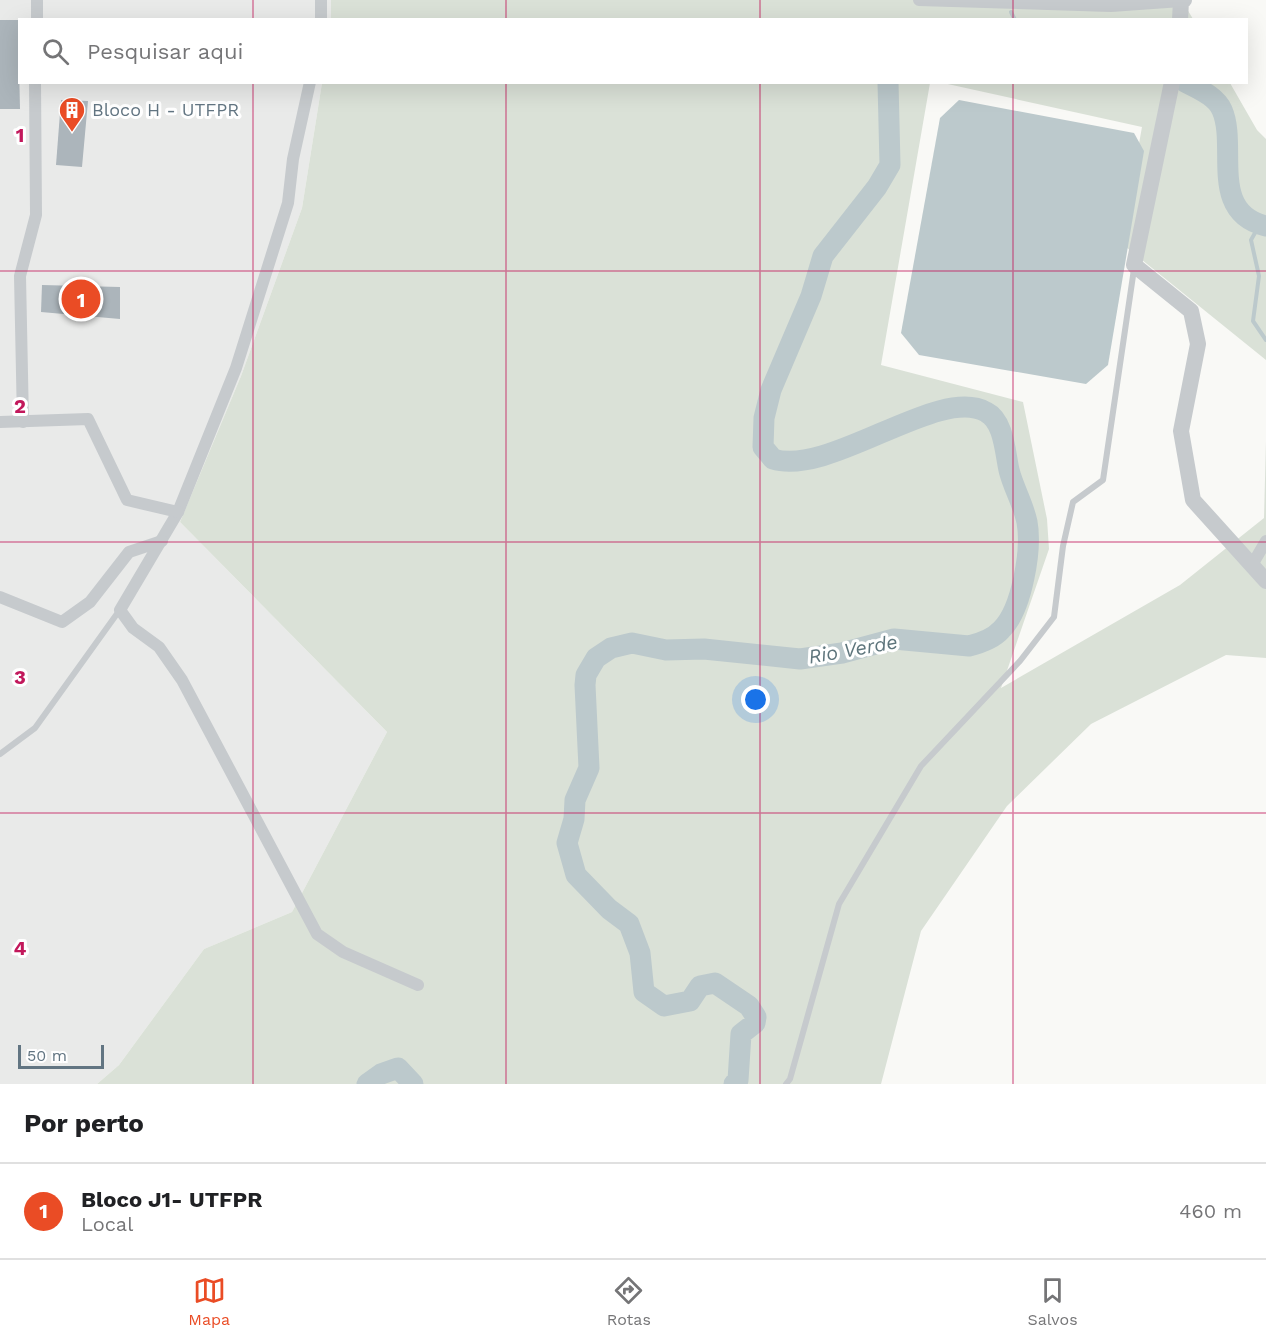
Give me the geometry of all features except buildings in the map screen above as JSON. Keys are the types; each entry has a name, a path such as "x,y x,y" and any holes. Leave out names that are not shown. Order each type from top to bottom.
{"street":[{"path":"37,0 37,18"},
{"path":"321,0 321,18"},
{"path":"919,0 1111,6 1182,0 1180,18"},
{"path":"23,422 20,276 36,215 35,84"},
{"path":"310,84 293,159 288,202 236,368 178,512 120,610 134,628 159,647 182,680 317,934 344,952 418,985"},
{"path":"1171,85 1134,265 1191,310 1198,344 1181,431 1193,500 1266,580"},
{"path":"0,422 88,419 127,500 178,512"},
{"path":"0,597 63,622 90,602 129,552 162,541"},
{"path":"1252,565 1266,541"}],"lane":[{"path":"786,1084 790,1079 839,904 921,766 1020,661 1054,617 1063,546 1073,502 1103,480 1134,265"},
{"path":"0,754 35,728 120,610"}],"shaded area":[{"path":"0,0 331,0 331,18 18,18 18,84 322,84 302,208 241,376 180,522 387,732 292,912 204,949 119,1065 97,1084 0,1084"},
{"path":"331,0 1176,0 1184,4 1192,18 331,18"},
{"path":"322,84 930,84 881,365 1023,402 1047,519 1049,549 1001,688 1180,585 1264,518 1266,441 1266,658 1226,655 1091,724 1007,806 921,931 881,1084 97,1084 119,1065 204,949 292,912 387,732 180,522 241,376 302,208"},
{"path":"948,84 1231,84 1257,130 1266,139 1266,360 1121,243 1142,127"},
{"path":"959,100 1134,133 1144,151 1108,365 1086,384 919,355 901,333 940,118"}],"waterway":[{"path":"1011,12 1014,18"},
{"name":"Rio Verde","path":"734,1084 738,1080 741,1034 755,1023 756,1017 749,1006 715,983 700,986 690,1001 664,1006 644,992 640,953 629,924 609,909 576,875 567,843 574,819 575,800 589,768 586,675 596,658 611,648 632,643 666,650 704,649 800,659 842,653 894,639 969,646 994,636 1008,621 1020,594 1027,563 1027,522 1009,470 1000,430 997,422 986,412 966,407 941,410 853,445 797,461 773,459 763,447 764,418 771,390 811,296 823,256 877,187 890,165 888,84"},
{"name":"Rio Verde","path":"1189,84 1211,97 1222,110 1226,125 1231,193 1237,207 1248,218 1266,226"},
{"path":"1260,224 1251,240 1259,276 1253,321 1266,340"},
{"name":"Rio Verde","path":"367,1084 381,1074 398,1068 413,1084"}],"place":[{"name":"Bloco H - UTFPR","path":"72,133"},
{"name":"Bloco J1- UTFPR","path":"81,299"}]}
